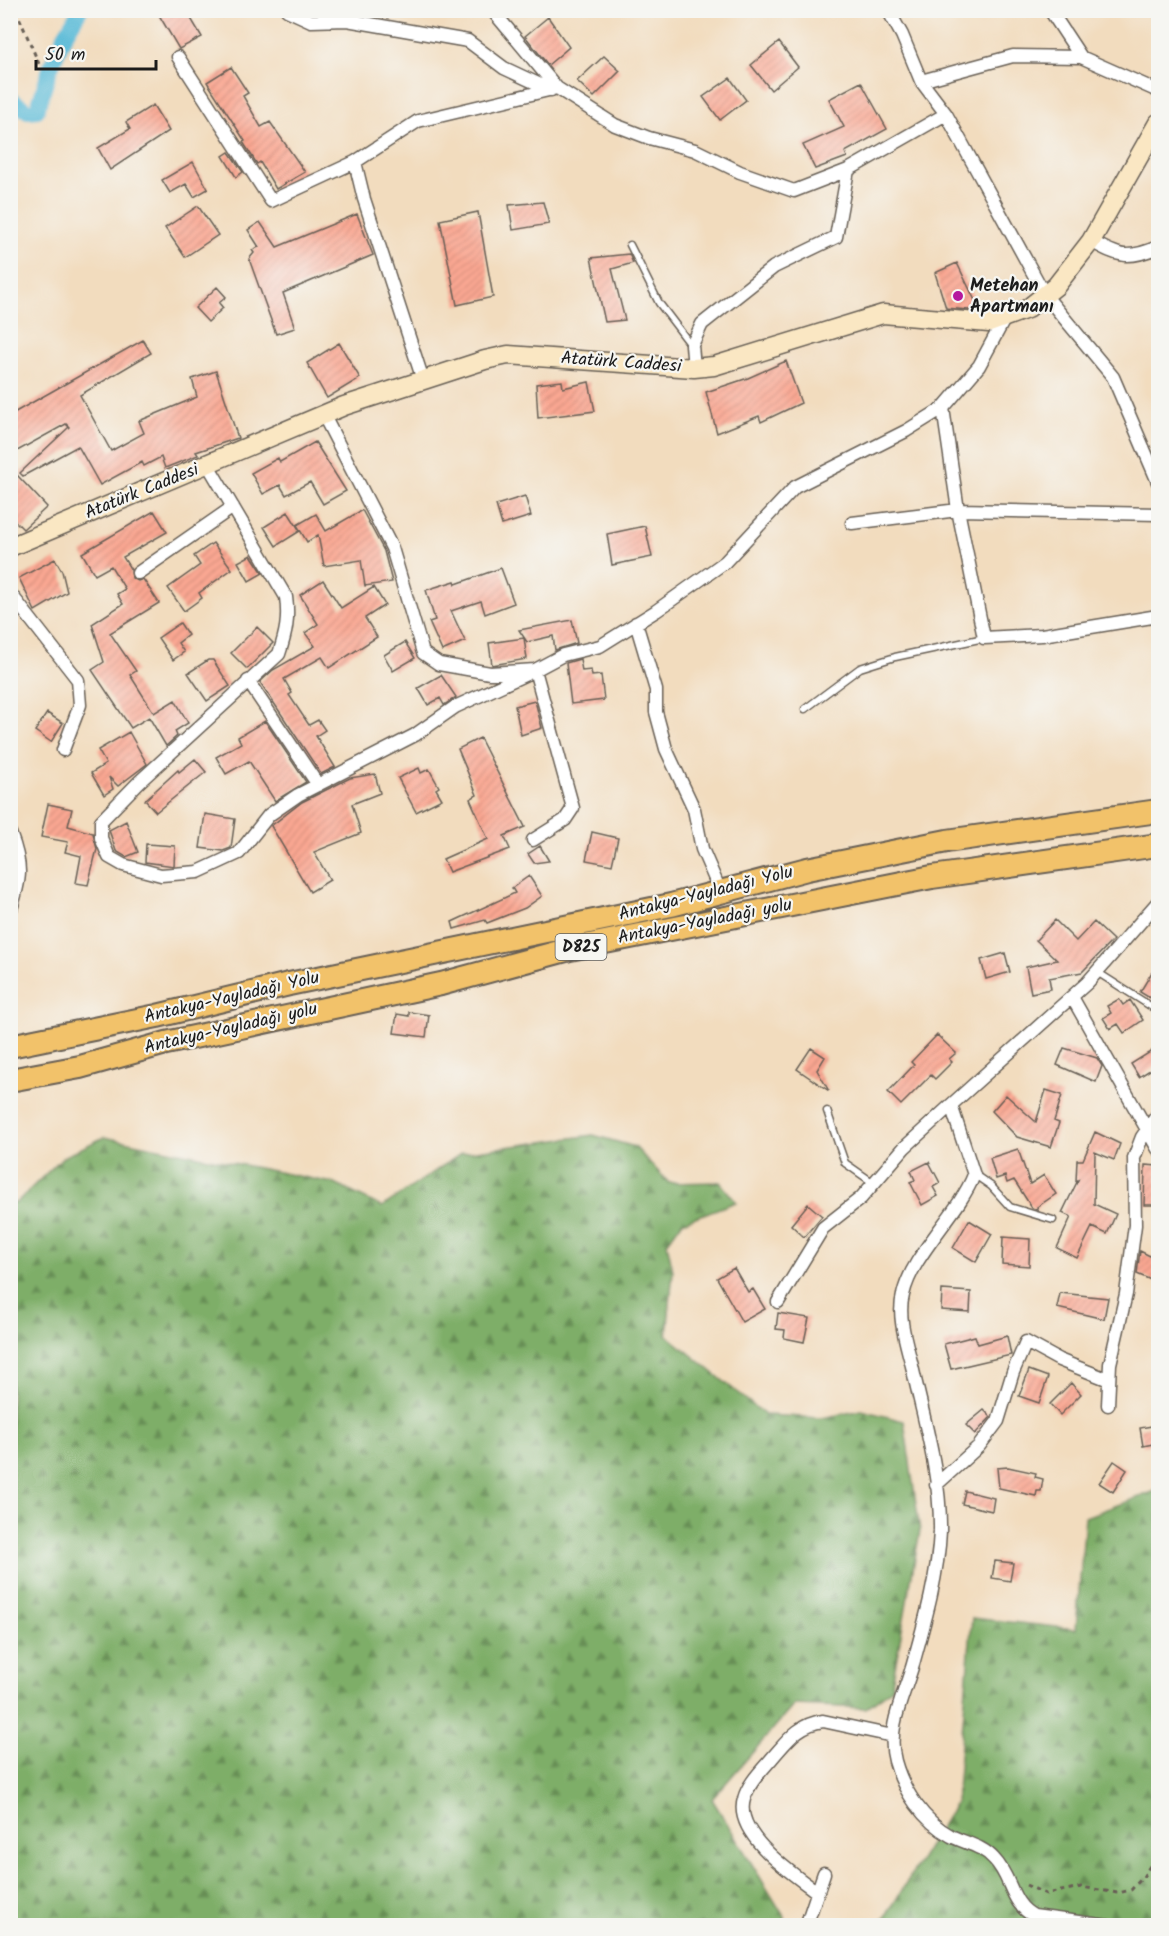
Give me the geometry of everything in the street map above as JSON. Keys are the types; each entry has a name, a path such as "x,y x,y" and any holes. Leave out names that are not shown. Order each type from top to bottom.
{"highway":[{"name":"Antakya-Yayladağı Yolu","path":"10,1046 157,1016 289,984 721,893 807,869 947,841 1158,811"},
{"name":"Antakya-Yayladağı yolu","path":"10,1080 80,1067 166,1043 441,984 570,949 932,877 1158,845"}],"main road":[{"name":"Atatürk Caddesi","path":"10,547 208,465 323,414 423,380 508,355 694,368 714,366 883,314 989,323 1027,309 1056,286 1090,241 1158,123"}],"street":[{"path":"287,10 311,21 347,20 468,41 504,68 554,89 615,126 695,150 740,172 794,190 848,170 946,114"},
{"path":"492,10 554,89"},
{"path":"888,10 902,35 921,81 946,114 1045,295 1113,377 1158,482"},
{"path":"1050,10 1081,57"},
{"path":"921,81 1012,56 1081,57 1158,91"},
{"path":"178,57 271,201 355,162 418,122 554,89"},
{"path":"355,162 364,199 423,380"},
{"path":"694,368 692,345 702,324 757,279 800,253 836,237 848,170"},
{"path":"1090,241 1115,255 1135,257 1158,247"},
{"path":"208,465 286,597 289,621 279,654 139,782 101,821 101,838 109,857 123,865 161,875 198,873 239,853 269,815 318,785 415,735 455,707 563,655 600,646 636,623 725,562 795,487 906,431 943,408 979,366 1006,316"},
{"path":"943,408 958,510 984,638 1042,635 1158,616"},
{"path":"323,414 393,548 423,653 439,664 490,673 535,670"},
{"path":"138,573 233,507"},
{"path":"852,523 958,510 1158,514"},
{"path":"10,593 78,680 80,705 63,750"},
{"path":"636,623 656,690 656,712 666,748 694,809 702,849 721,893"},
{"path":"533,840 565,820 573,808 535,670"},
{"path":"248,681 318,785"},
{"path":"10,833 21,862 17,891 10,912"},
{"path":"778,1302 823,1228 856,1203 875,1184 904,1148 1072,997 1158,902"},
{"path":"1072,997 1158,1149"},
{"path":"951,1105 974,1175 914,1270 902,1297 904,1328 936,1485 940,1530 935,1575 913,1665 896,1715 892,1736 894,1758 901,1779 919,1807 950,1835 993,1857 1007,1876 1017,1904 1024,1911 1034,1916 1108,1926"},
{"path":"1108,1405 1111,1354 1126,1294 1136,1225 1134,1158 1147,1129 1158,1114"},
{"path":"936,1485 979,1446 998,1421 1012,1372 1026,1342 1059,1360 1109,1380"},
{"path":"818,1892 775,1858 755,1837 742,1808 747,1790 796,1730 812,1722 823,1721 892,1736"},
{"path":"806,1926 824,1873"}],"lane":[{"path":"630,245 659,303 692,345"},
{"path":"805,709 860,668 895,657 984,638"},
{"path":"1097,972 1155,1009"},
{"path":"827,1111 844,1163 852,1171 875,1184"},
{"path":"974,1175 991,1186 1011,1207 1053,1220"}],"path":[{"path":"16,10 39,64"},
{"path":"1023,1883 1046,1894 1081,1887 1118,1893 1131,1890 1143,1877 1158,1854"}],"green space":[{"path":"593,1135 635,1147 669,1183 720,1182 736,1202 682,1222 667,1243 673,1271 667,1335 765,1415 822,1418 862,1410 904,1421 920,1531 891,1689 866,1708 794,1705 712,1799 785,1918 783,1925 11,1925 11,1203 16,1203 63,1157 104,1137 333,1183 382,1207 462,1153"},
{"path":"1158,1490 1158,1925 880,1926 956,1802 972,1618 1076,1629 1085,1517"}],"building":[{"path":"156,10 186,10 202,37 179,49"},
{"path":"548,17 569,47 548,65 525,36"},
{"path":"779,42 798,67 771,90 751,65"},
{"path":"604,56 620,71 594,97 577,81"},
{"path":"231,67 248,93 243,96 261,127 270,122 305,172 276,189 260,162 257,164 207,82"},
{"path":"730,78 746,100 720,120 703,97"},
{"path":"861,82 887,129 845,152 847,157 815,169 803,145 844,127 829,99"},
{"path":"153,105 169,131 110,170 98,148 130,129 126,122"},
{"path":"229,152 243,172 236,177 223,156"},
{"path":"193,162 208,189 194,197 186,184 170,193 162,180"},
{"path":"543,202 549,224 513,230 509,205"},
{"path":"198,206 218,235 185,257 165,228"},
{"path":"478,212 493,297 457,305 440,220"},
{"path":"357,214 373,255 283,293 295,328 276,334 249,259 254,253 252,250 259,247 248,230 260,222 277,247"},
{"path":"629,254 633,263 612,269 625,320 605,322 591,258"},
{"name":"Metehan Apartmanı","path":"957,263 980,311 946,308 935,273"},
{"path":"217,287 226,297 219,303 223,308 208,322 195,308"},
{"path":"143,340 151,353 80,395 111,451 144,433 139,421 197,397 192,379 216,371 238,438 196,452 198,455 165,468 161,457 144,466 142,462 100,485 78,446 23,476 20,473 69,427 66,424 10,455 10,415"},
{"path":"339,343 360,378 327,398 307,363"},
{"path":"786,361 801,403 761,422 759,416 717,433 706,392 748,378"},
{"path":"562,381 563,388 589,382 595,411 538,418 536,384"},
{"path":"315,442 346,491 323,504 310,482 286,495 280,485 263,494 251,473 278,458 280,462"},
{"path":"17,475 47,507 23,529 10,516 10,481"},
{"path":"525,496 531,516 502,525 496,505"},
{"path":"362,510 384,551 392,582 365,586 361,560 324,566 318,535 307,542 297,525 316,514 326,531"},
{"path":"154,511 167,532 123,557 131,570 132,578 138,581 143,579 159,603 110,633 136,671 130,675 154,713 175,700 188,723 175,731 177,736 166,746 149,717 131,728 92,670 104,662 92,624 123,604 117,594 125,589 111,566 95,575 82,553"},
{"path":"288,512 300,531 276,546 264,527"},
{"path":"645,526 652,557 612,565 607,534"},
{"path":"213,543 232,569 199,593 202,598 184,611 168,588 200,565 194,556"},
{"path":"251,555 263,573 249,581 238,562"},
{"path":"55,559 62,571 67,592 35,611 19,578"},
{"path":"501,568 514,603 485,614 481,601 451,611 465,641 442,651 429,622 435,620 426,590 455,581 456,584"},
{"path":"323,580 341,608 374,587 385,605 365,618 377,637 329,668 322,657 284,679 292,693 289,695 309,725 318,720 325,730 316,736 335,767 321,774 260,682 273,670 315,646 305,633 318,624 300,595"},
{"path":"572,620 577,643 555,650 553,636 527,642 519,630"},
{"path":"180,623 188,635 178,643 184,652 173,660 158,638"},
{"path":"257,627 273,643 247,669 231,653"},
{"path":"524,638 527,659 492,665 489,643"},
{"path":"405,642 415,658 393,671 384,655"},
{"path":"580,659 582,671 591,670 592,676 601,675 604,700 571,704 566,663"},
{"path":"208,660 213,660 230,686 207,701 188,673"},
{"path":"441,675 456,697 444,705 440,698 428,705 418,688"},
{"path":"535,701 542,728 521,735 515,706"},
{"path":"47,713 63,723 51,742 35,731"},
{"path":"265,721 306,782 275,801 249,761 226,774 216,757 241,743 238,737"},
{"path":"129,732 147,764 118,786 109,777 113,789 104,795 91,773 106,764 98,750"},
{"path":"480,738 525,827 504,836 510,849 449,872 443,859 488,839 470,799 477,795 458,749"},
{"path":"195,759 206,772 156,812 145,800 178,770 179,772"},
{"path":"419,768 421,773 429,769 439,787 436,789 442,799 416,812 398,778"},
{"path":"375,774 380,793 352,804 361,833 314,852 330,880 310,892 271,826 302,802 350,778"},
{"path":"48,804 72,809 68,826 93,833 97,849 88,885 76,883 81,856 65,852 68,842 41,837"},
{"path":"205,814 235,819 231,848 223,851 200,848"},
{"path":"126,821 138,852 126,857 116,851 109,830"},
{"path":"592,832 618,838 612,865 586,860"},
{"path":"146,844 175,846 174,866 145,862"},
{"path":"540,846 549,861 534,863 528,854"},
{"path":"529,876 542,896 525,908 487,923 485,920 454,929 452,922 515,893 512,888"},
{"path":"1055,920 1076,941 1094,922 1113,940 1082,972 1049,978 1051,989 1031,993 1026,967 1057,960 1036,940"},
{"path":"1005,953 1010,972 986,979 981,960"},
{"path":"1158,962 1158,1003 1140,992"},
{"path":"1119,999 1123,1005 1130,1000 1143,1020 1124,1033 1118,1024 1110,1029 1103,1018 1111,1013 1107,1006"},
{"path":"409,1012 429,1015 426,1037 394,1033 397,1014 409,1016"},
{"path":"937,1035 956,1053 949,1059 952,1062 935,1079 931,1075 901,1105 888,1092 914,1065 911,1062"},
{"path":"1158,1047 1158,1065 1139,1077 1131,1064"},
{"path":"811,1048 825,1057 817,1070 829,1091 797,1069"},
{"path":"1064,1048 1097,1058 1102,1066 1096,1082 1057,1065"},
{"path":"1046,1090 1062,1095 1054,1121 1059,1123 1051,1147 1017,1137 992,1111 1006,1095 1036,1122"},
{"path":"1095,1132 1120,1144 1114,1160 1095,1152 1094,1204 1116,1214 1107,1234 1092,1227 1077,1258 1057,1248 1071,1217 1062,1213 1078,1180 1076,1181 1077,1160 1083,1160"},
{"path":"1018,1149 1030,1184 1044,1175 1056,1194 1037,1207 1038,1210 1032,1208 1014,1180 1007,1183 1005,1176 996,1179 990,1158"},
{"path":"929,1162 940,1183 933,1187 938,1196 922,1205 910,1182 915,1180 911,1171"},
{"path":"1145,1165 1158,1166 1158,1205 1144,1205"},
{"path":"808,1204 822,1216 804,1237 791,1225"},
{"path":"969,1220 992,1234 976,1262 953,1248"},
{"path":"1003,1237 1030,1239 1029,1266 1002,1264"},
{"path":"1140,1251 1158,1260 1158,1283 1137,1274"},
{"path":"734,1268 748,1292 753,1289 765,1309 742,1322 717,1278"},
{"path":"942,1290 971,1292 970,1312 941,1310"},
{"path":"1060,1293 1108,1298 1104,1319 1057,1308"},
{"path":"778,1313 809,1318 804,1342 784,1338 785,1330 776,1329"},
{"path":"975,1336 978,1344 1007,1336 1011,1355 951,1369 944,1344"},
{"path":"1029,1370 1048,1377 1039,1403 1019,1396"},
{"path":"1071,1383 1081,1394 1060,1415 1050,1404"},
{"path":"984,1410 991,1417 975,1434 966,1425"},
{"path":"1158,1425 1158,1443 1143,1446 1140,1428"},
{"path":"1114,1461 1127,1470 1113,1492 1099,1483"},
{"path":"1008,1467 1036,1473 1035,1477 1043,1479 1041,1491 1037,1491 1036,1496 999,1488 997,1468"},
{"path":"965,1491 994,1498 992,1511 962,1504"},
{"path":"995,1561 1013,1563 1010,1581 992,1578"}],"waterway":[{"path":"10,99 28,111 37,110 50,69 64,37 80,10"}],"place":[{"name":"Metehan Apartmanı","path":"958,296"}]}
